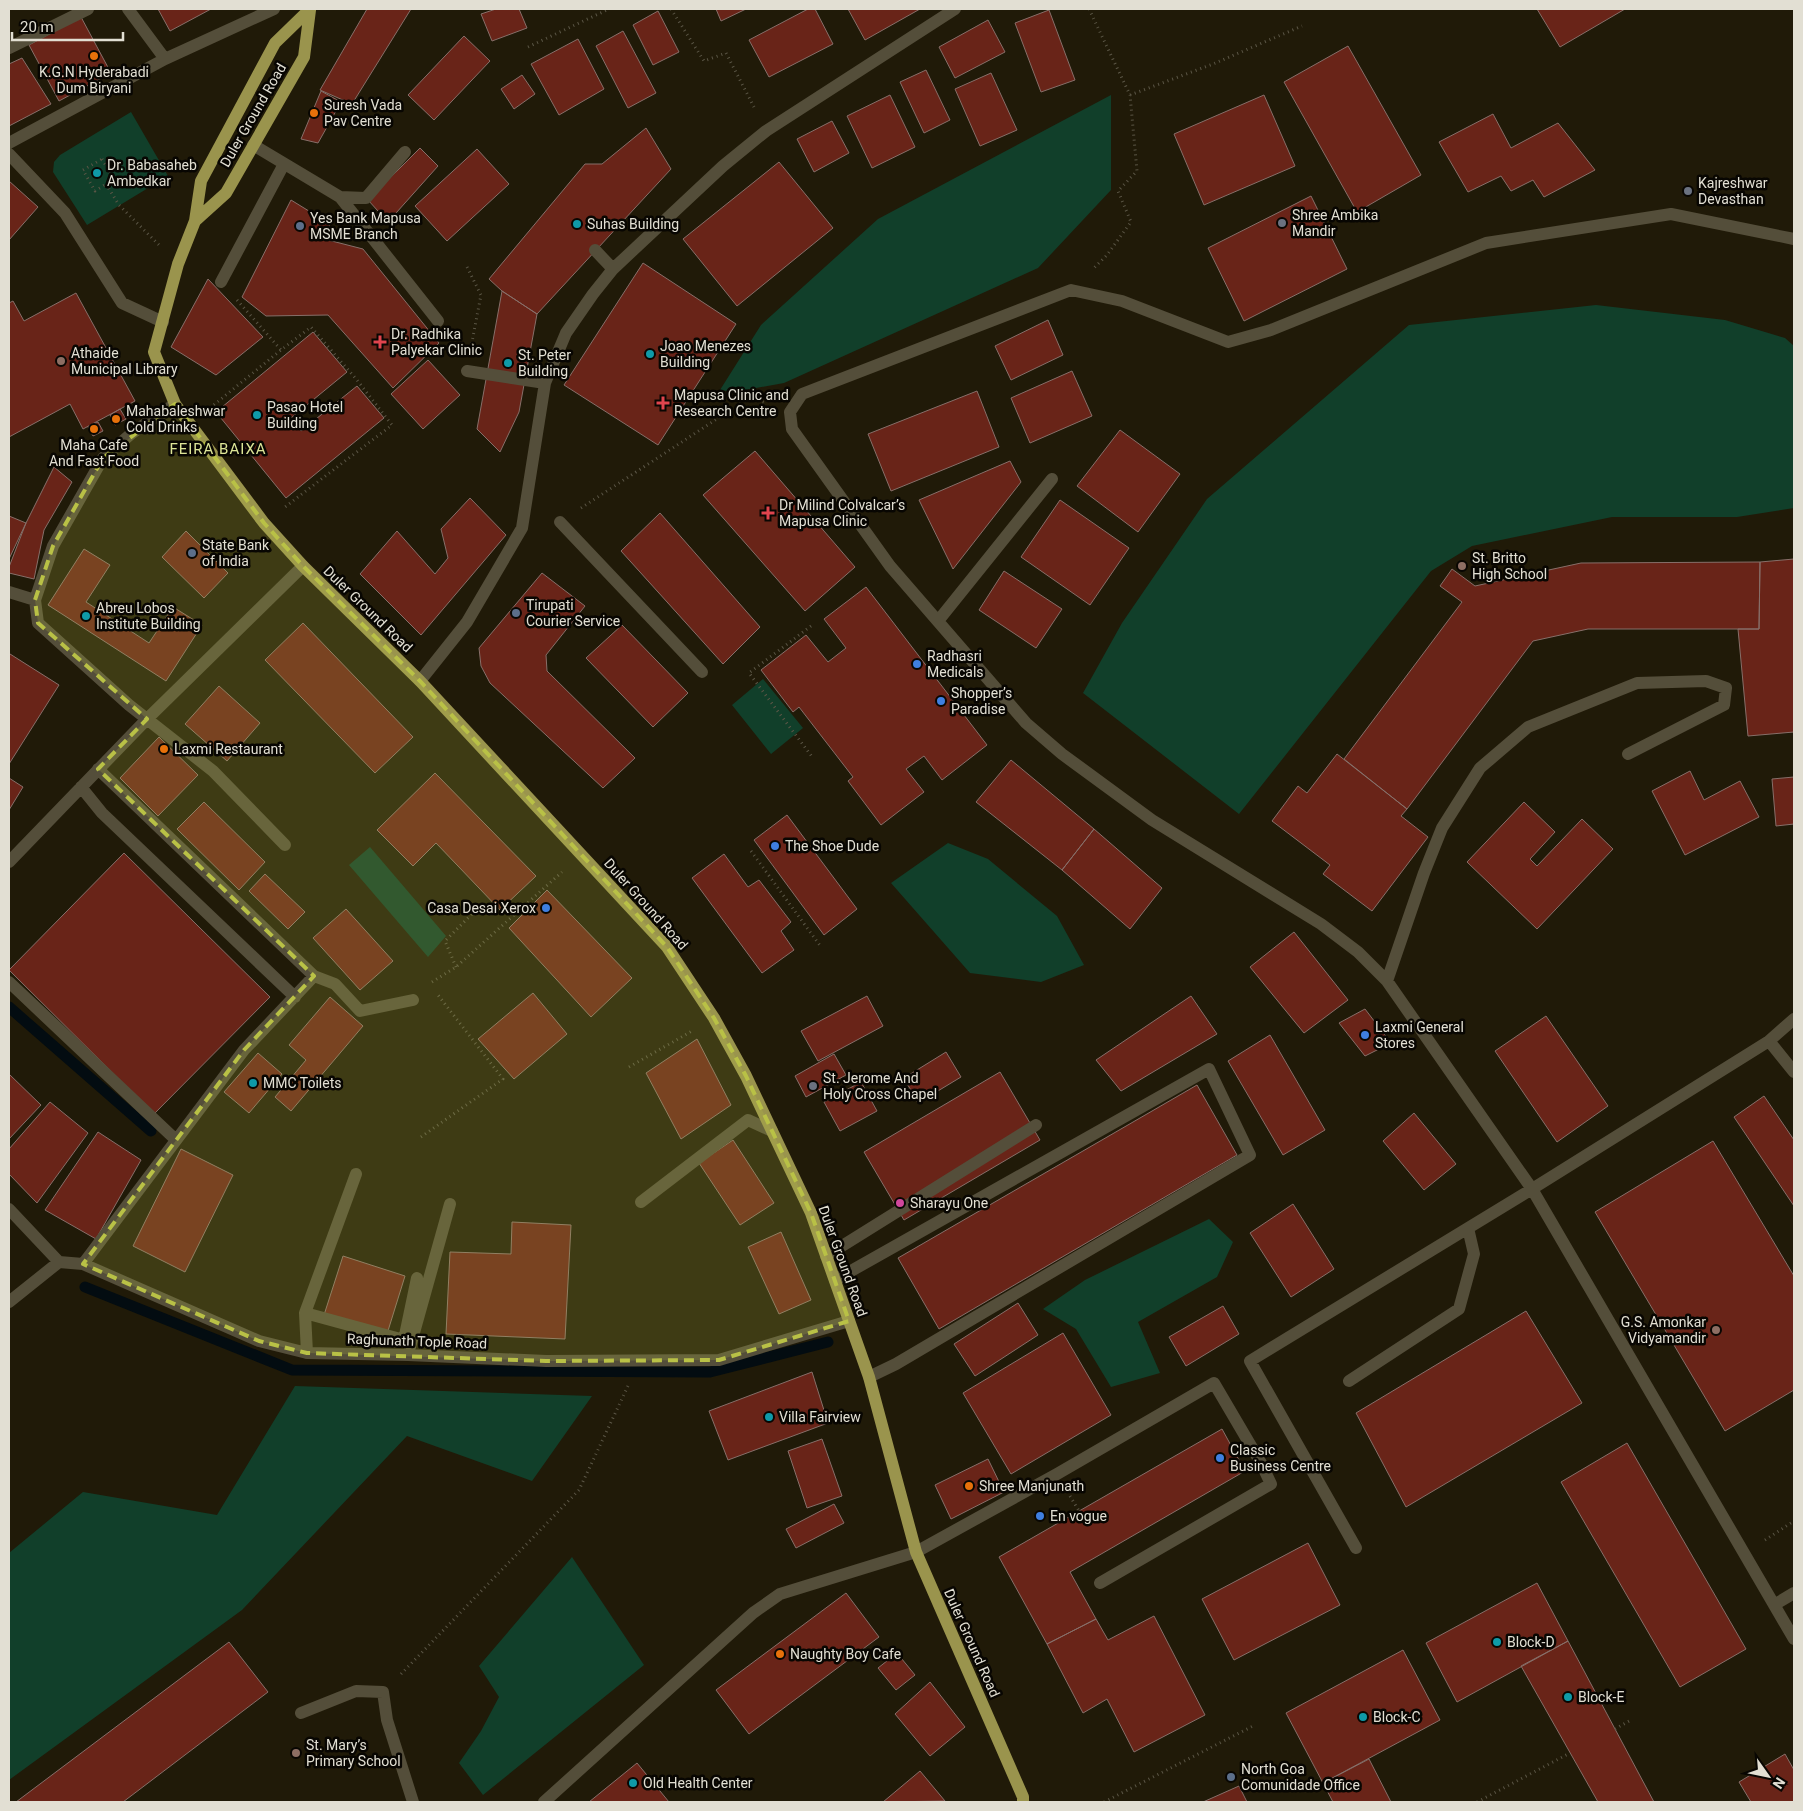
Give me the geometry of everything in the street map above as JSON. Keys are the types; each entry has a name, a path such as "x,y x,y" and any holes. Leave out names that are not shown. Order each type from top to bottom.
{"main road":[{"name":"Duler Ground Road","path":"195,220 226,193 304,57 308,9"},
{"name":"Duler Ground Road","path":"308,9 275,44 201,181 195,220 178,264 154,352 175,404 264,523 303,566 420,681 667,947 714,1018 746,1076 811,1213 869,1377 916,1552 1025,1801"}],"street":[{"path":"9,48 88,9"},
{"path":"128,9 165,59"},
{"path":"9,144 165,59 274,9"},
{"path":"420,681 466,622 522,528 545,383 566,333 593,294 613,269 723,166 766,131 955,9"},
{"path":"253,145 340,197 438,321"},
{"path":"340,197 366,198 405,152"},
{"path":"9,154 65,214 122,303 163,322"},
{"path":"221,282 284,164"},
{"path":"1794,239 1671,214 1486,243 1271,330 1228,342 1122,301 1071,290 802,394 790,412 792,429 797,437 890,566 1026,723 1062,754 1152,820 1321,924 1358,952 1387,981 1532,1189 1794,1639"},
{"path":"595,250 613,269"},
{"path":"467,371 545,383"},
{"path":"175,404 132,433 102,458 53,546 35,600 38,622 129,705 213,771 285,845"},
{"path":"938,621 1052,479"},
{"path":"560,522 702,672"},
{"path":"9,862 147,719 303,566"},
{"path":"9,592 35,600"},
{"path":"468,594 478,602"},
{"path":"1387,981 1424,872 1442,828 1480,768 1528,727 1637,683 1706,681 1726,688 1724,705 1628,754"},
{"path":"98,769 314,976 335,984 360,1012 413,1000"},
{"path":"81,787 102,813 295,997"},
{"path":"83,1264 244,1050 314,976"},
{"path":"9,982 176,1140"},
{"path":"1356,1548 1250,1361 1768,1042 1794,1019"},
{"path":"1768,1042 1794,1072"},
{"path":"835,1280 1209,1069 1250,1154 896,1364 869,1377"},
{"path":"641,1202 748,1120 772,1131"},
{"path":"826,1256 1036,1125"},
{"path":"307,1353 305,1313 356,1174"},
{"path":"408,1354 450,1204"},
{"path":"9,1209 58,1262 9,1302"},
{"path":"1349,1381 1459,1309 1474,1254 1468,1228"},
{"name":"Raghunath Tople Road","path":"58,1262 83,1264 259,1341 307,1353 408,1354 546,1361 719,1360 849,1321"},
{"path":"305,1313 404,1340 418,1278"},
{"path":"544,1802 752,1613 780,1594 916,1552 1057,1474 1214,1383 1261,1463 1271,1484 1100,1583"},
{"path":"1774,1605 1794,1593"},
{"path":"301,1713 356,1691 383,1692 387,1720 413,1802"}],"path":[{"path":"528,46 609,9"},
{"path":"671,9 704,61 726,53 766,131"},
{"path":"1071,290 1107,255 1131,222 1118,191 1137,171 1130,95 1089,9"},
{"path":"1130,95 1213,64 1302,26"},
{"path":"102,159 114,179 106,184 95,190 83,170 102,159"},
{"path":"106,184 119,205 178,264"},
{"path":"466,267 481,295 467,371"},
{"path":"221,282 281,350"},
{"path":"215,404 311,327 357,380 392,425 264,523"},
{"path":"560,522 749,398"},
{"path":"811,626 750,673 813,758"},
{"path":"751,851 821,947"},
{"path":"413,1000 430,984 456,967 582,855"},
{"path":"456,967 445,941 476,910"},
{"path":"421,1137 503,1080 430,984"},
{"path":"629,1067 714,1018"},
{"path":"383,1692 578,1490 640,1360"},
{"path":"1744,1554 1794,1521"},
{"path":"1615,1728 1631,1720"},
{"path":"1104,1802 1253,1726"},
{"path":"1477,1802 1570,1752"}],"highlighted area":[{"path":"175,404 264,523 303,566 420,681 667,947 714,1018 746,1076 811,1213 849,1321 719,1360 546,1361 307,1353 259,1341 83,1264 244,1050 314,976 98,769 147,719 38,623 35,600 53,546 103,458"}],"green space":[{"path":"1111,95 1111,190 1038,268 784,383 734,392 720,390 761,325 878,219"},
{"path":"131,112 168,176 87,225 53,172 54,162 60,155"},
{"path":"1596,305 1725,320 1785,338 1794,346 1794,508 1737,517 1612,517 1472,546 1431,571 1239,814 1083,693 1122,623 1207,499 1409,325"},
{"path":"763,679 803,728 771,754 732,705"},
{"path":"948,843 988,859 1057,916 1084,965 1041,982 970,973 891,883"},
{"path":"370,847 446,936 428,957 349,865"},
{"path":"1209,1219 1233,1242 1217,1277 1138,1322 1160,1373 1111,1387 1076,1329 1043,1309 1085,1280"},
{"path":"295,1386 592,1396 532,1481 407,1436 242,1610 9,1780 9,1553 83,1492 217,1515"},
{"path":"572,1557 644,1665 483,1795 459,1763 481,1731 499,1697 479,1666"}],"building":[{"path":"158,9 211,9 170,31"},
{"path":"367,9 411,9 352,104 320,90"},
{"path":"496,9 519,9 527,28 492,41 481,14"},
{"path":"716,9 746,9 721,21"},
{"path":"808,9 815,9 833,44 769,77 749,40"},
{"path":"848,9 920,9 865,40"},
{"path":"1537,9 1625,9 1560,47"},
{"path":"1049,10 1075,80 1041,92 1015,23"},
{"path":"658,11 679,52 653,65 633,25"},
{"path":"81,17 111,73 59,101 29,45"},
{"path":"988,20 1005,52 955,78 939,47"},
{"path":"623,31 656,93 628,108 596,46"},
{"path":"464,36 490,61 434,120 408,95"},
{"path":"578,39 604,89 559,115 531,64"},
{"path":"1348,46 1421,175 1357,212 1284,82"},
{"path":"22,58 51,104 9,126 9,64"},
{"path":"926,70 950,120 924,133 900,82"},
{"path":"991,73 1017,130 980,146 955,89"},
{"path":"522,75 535,94 514,109 501,89"},
{"path":"321,91 341,102 318,143 301,139"},
{"path":"890,95 915,147 872,168 847,116"},
{"path":"1264,95 1295,166 1204,205 1174,134"},
{"path":"1493,114 1511,148 1558,123 1595,170 1544,197 1533,180 1511,191 1501,176 1468,192 1439,142"},
{"path":"832,121 849,153 814,172 797,139"},
{"name":"Suhas Building","path":"646,128 671,169 537,314 502,291 489,279 585,164 602,164"},
{"path":"420,148 438,166 388,222 368,200"},
{"path":"477,149 509,184 447,241 415,206"},
{"path":"779,162 833,228 737,306 683,239"},
{"path":"9,181 38,207 9,240"},
{"path":"1311,196 1347,269 1244,321 1208,248"},
{"path":"291,200 330,224 324,239 363,249 439,343 393,388 328,315 266,316 242,297"},
{"name":"Joao Menezes Building","path":"643,263 736,324 658,445 564,385"},
{"path":"208,279 263,337 216,375 171,347"},
{"name":"St. Peter Building","path":"502,291 537,314 519,412 500,452 477,429"},
{"name":"Athaide Municipal Library","path":"76,293 135,401 83,429 70,404 9,437 9,303 13,301 24,321"},
{"path":"1048,320 1063,355 1011,380 995,346"},
{"name":"Pasao Hotel Building","path":"313,332 347,372 291,418 301,431 357,386 384,418 286,498 216,412"},
{"path":"428,360 460,395 423,429 391,394"},
{"path":"1072,371 1092,416 1030,443 1011,398"},
{"path":"977,391 999,447 891,491 868,434"},
{"path":"120,409 126,419 115,425 110,415"},
{"path":"98,422 103,431 93,436 88,427"},
{"path":"1120,430 1180,474 1138,532 1077,486"},
{"path":"755,451 855,567 805,611 703,495"},
{"path":"1010,461 1021,482 953,569 919,500"},
{"path":"54,467 72,482 44,530 34,579 9,573 9,567 26,523"},
{"path":"470,498 506,535 421,635 360,574 397,531 435,574 448,558 441,529"},
{"path":"1060,500 1129,548 1090,605 1021,557"},
{"path":"660,513 760,627 723,664 621,551"},
{"path":"9,516 26,523 9,559"},
{"path":"186,531 228,573 204,598 162,557"},
{"name":"Abreu Lobos Institute Building","path":"84,549 110,565 86,602 149,643 173,607 202,625 166,681 48,605"},
{"path":"1794,559 1794,732 1748,736 1738,629 1759,629 1760,562"},
{"path":"1760,562 1759,629 1588,629 1533,641 1407,809 1344,759 1462,602 1440,586 1452,569 1475,586 1581,563"},
{"path":"1004,571 1062,609 1036,648 979,610"},
{"path":"542,573 585,606 546,655 547,671 635,758 603,788 490,683 481,666 479,648"},
{"path":"866,587 987,745 942,780 924,756 906,769 924,792 881,825 848,781 853,777 799,707 793,712 761,670 806,635 828,662 846,648 824,619"},
{"path":"303,623 413,737 375,773 265,660"},
{"path":"622,625 688,693 653,727 586,658"},
{"path":"9,655 59,685 9,764"},
{"path":"219,686 260,723 227,761 185,724"},
{"path":"159,737 198,775 158,816 120,778"},
{"path":"1337,754 1407,809 1401,816 1428,837 1372,911 1323,874 1330,865 1272,821 1298,786 1307,793"},
{"path":"1011,760 1094,829 1062,870 976,802"},
{"path":"1690,771 1704,800 1740,781 1759,817 1685,855 1652,791"},
{"path":"435,773 536,876 500,910 436,843 413,866 377,830"},
{"path":"1794,777 1794,824 1776,826 1772,779"},
{"path":"9,778 23,787 9,810"},
{"path":"204,802 265,862 239,890 177,829"},
{"path":"1524,802 1555,832 1530,859 1537,866 1582,819 1613,849 1537,929 1467,862"},
{"path":"787,815 857,909 824,935 754,840"},
{"path":"1094,829 1162,888 1130,929 1062,870"},
{"path":"124,853 270,997 154,1114 9,970"},
{"path":"724,854 748,887 759,880 791,922 781,931 794,950 762,973 692,878"},
{"path":"265,874 305,912 288,929 249,891"},
{"path":"547,890 632,978 591,1017 509,928"},
{"path":"346,909 393,961 360,990 313,938"},
{"path":"1294,932 1348,1000 1304,1033 1250,967"},
{"path":"533,993 567,1034 514,1079 478,1039"},
{"path":"867,996 883,1026 818,1061 801,1031"},
{"path":"1191,996 1217,1034 1121,1091 1096,1060"},
{"path":"330,997 363,1026 291,1111 275,1097 306,1060 289,1045"},
{"path":"1365,1009 1391,1043 1365,1056 1339,1023"},
{"path":"1546,1016 1608,1106 1557,1142 1495,1051"},
{"path":"1270,1035 1325,1130 1283,1155 1228,1061"},
{"path":"697,1039 731,1105 681,1139 646,1073"},
{"path":"946,1052 961,1077 918,1103 904,1078"},
{"name":"MMC Toilets","path":"258,1053 282,1074 249,1113 224,1092"},
{"name":"St. Jerome And Holy Cross Chapel","path":"834,1054 846,1075 806,1097 795,1076"},
{"name":"Sharayu One","path":"1000,1072 1040,1140 904,1220 864,1152"},
{"path":"9,1074 41,1105 9,1139"},
{"path":"861,1082 877,1111 840,1131 824,1102"},
{"path":"1197,1085 1237,1155 939,1329 898,1258"},
{"path":"1764,1096 1794,1140 1794,1206 1734,1117"},
{"path":"50,1102 88,1133 37,1203 9,1174 9,1149"},
{"path":"1414,1113 1456,1164 1424,1190 1383,1141"},
{"path":"98,1132 141,1160 96,1239 45,1210"},
{"path":"733,1140 774,1203 740,1225 699,1163"},
{"name":"G.S. Amonkar Vidyamandir","path":"1713,1141 1794,1276 1794,1390 1725,1431 1595,1212"},
{"path":"181,1149 233,1175 185,1272 133,1246"},
{"path":"1293,1204 1334,1269 1291,1297 1250,1233"},
{"path":"512,1222 571,1225 565,1339 446,1334 450,1252 511,1254"},
{"path":"781,1232 811,1300 779,1314 748,1247"},
{"path":"343,1256 405,1276 387,1334 324,1315"},
{"path":"1018,1303 1038,1335 975,1376 954,1344"},
{"path":"1223,1306 1239,1334 1186,1366 1169,1337"},
{"path":"1526,1311 1582,1403 1406,1507 1356,1413"},
{"path":"1063,1333 1111,1415 1011,1474 963,1393"},
{"name":"Villa Fairview","path":"812,1372 828,1423 728,1460 709,1411"},
{"path":"1222,1429 1245,1471 1070,1572 1096,1619 1047,1644 999,1557"},
{"path":"822,1439 842,1496 807,1508 788,1451"},
{"path":"1627,1443 1746,1649 1680,1687 1561,1482"},
{"path":"988,1459 1004,1492 951,1519 935,1485"},
{"path":"834,1504 844,1523 796,1548 786,1529"},
{"path":"1308,1543 1340,1605 1234,1660 1202,1599"},
{"name":"Block-D","path":"1537,1583 1568,1641 1457,1702 1426,1643"},
{"path":"846,1593 879,1637 749,1734 716,1690"},
{"path":"1154,1616 1205,1715 1134,1752 1107,1699 1083,1713 1047,1644 1096,1619 1108,1640"},
{"name":"Block-E","path":"1568,1641 1654,1802 1598,1802 1521,1666"},
{"path":"229,1642 268,1692 123,1802 16,1802"},
{"name":"Block-C","path":"1403,1650 1440,1720 1323,1783 1286,1713"},
{"path":"897,1653 915,1675 896,1690 878,1668"},
{"path":"930,1682 965,1727 930,1756 895,1714"},
{"path":"1785,1754 1794,1770 1794,1802 1751,1802 1739,1782"},
{"path":"1369,1759 1391,1802 1333,1802 1323,1783"},
{"name":"Old Health Center","path":"637,1763 669,1802 589,1802"},
{"path":"920,1771 945,1801 883,1802"},
{"path":"1239,1786 1247,1802 1203,1802"}],"waterway":[{"path":"9,1007 151,1131"},
{"path":"85,1287 292,1370 710,1372 828,1342"}],"place":[{"name":"K.G.N Hyderabadi Dum Biryani","path":"94,56"},
{"name":"Suresh Vada Pav Centre","path":"314,113"},
{"name":"Dr. Babasaheb Ambedkar","path":"97,173"},
{"name":"Kajreshwar Devasthan","path":"1688,191"},
{"name":"Shree Ambika Mandir","path":"1282,223"},
{"name":"Suhas Building","path":"577,224"},
{"name":"Yes Bank Mapusa MSME Branch","path":"300,226"},
{"name":"Dr. Radhika Palyekar Clinic","path":"380,342"},
{"name":"Joao Menezes Building","path":"650,354"},
{"name":"Athaide Municipal Library","path":"61,361"},
{"name":"St. Peter Building","path":"508,363"},
{"name":"Mapusa Clinic and Research Centre","path":"663,403"},
{"name":"Pasao Hotel Building","path":"257,415"},
{"name":"Mahabaleshwar Cold Drinks","path":"116,419"},
{"name":"Maha Cafe And Fast Food","path":"94,429"},
{"name":"Dr Milind Colvalcar’s Mapusa Clinic","path":"768,513"},
{"name":"State Bank of India","path":"192,553"},
{"name":"St. Britto High School","path":"1462,566"},
{"name":"Tirupati Courier Service","path":"516,613"},
{"name":"Abreu Lobos Institute Building","path":"86,616"},
{"name":"Radhasri Medicals","path":"917,664"},
{"name":"Shopper’s Paradise","path":"941,701"},
{"name":"Laxmi Restaurant","path":"164,749"},
{"name":"The Shoe Dude","path":"775,846"},
{"name":"Casa Desai Xerox","path":"546,908"},
{"name":"Laxmi General Stores","path":"1365,1035"},
{"name":"MMC Toilets","path":"253,1083"},
{"name":"St. Jerome And Holy Cross Chapel","path":"813,1086"},
{"name":"Sharayu One","path":"900,1203"},
{"name":"G.S. Amonkar Vidyamandir","path":"1716,1330"},
{"name":"Villa Fairview","path":"769,1417"},
{"name":"Classic Business Centre","path":"1220,1458"},
{"name":"Shree Manjunath","path":"969,1486"},
{"name":"En vogue","path":"1040,1516"},
{"name":"Block-D","path":"1497,1642"},
{"name":"Naughty Boy Cafe","path":"780,1654"},
{"name":"Block-E","path":"1568,1697"},
{"name":"Block-C","path":"1363,1717"},
{"name":"St. Mary’s Primary School","path":"296,1753"},
{"name":"North Goa Comunidade Office","path":"1231,1777"},
{"name":"Old Health Center","path":"633,1783"}],"district":[{"name":"FEIRA BAIXA","path":"218,449"}]}
